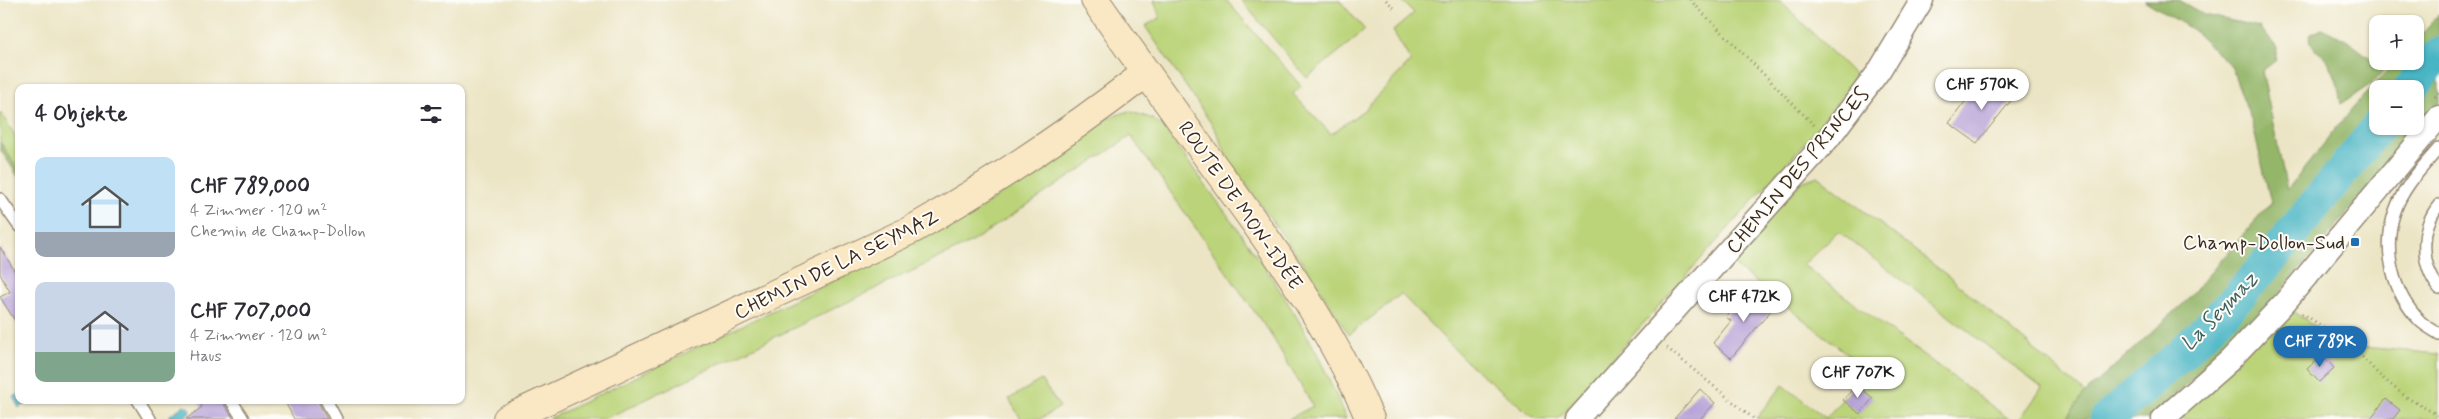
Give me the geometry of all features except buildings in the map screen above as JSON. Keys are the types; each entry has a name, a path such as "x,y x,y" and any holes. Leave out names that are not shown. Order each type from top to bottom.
{"street":[{"name":"ROUTE DE MON-IDÉE","path":"1095,0 1146,73 1274,247 1320,319 1346,366 1370,419"},
{"name":"CHEMIN DES PRINCES","path":"1577,419 1828,139 1879,71 1922,0"},
{"name":"CHEMIN DE LA SEYMAZ","path":"506,419 913,229 956,205 1030,157 1146,73"},
{"path":"2163,419 2229,360 2285,302 2439,117"}],"lane":[{"path":"2439,148 2403,195 2395,210 2389,241 2391,268 2400,295 2421,322 2439,334"},
{"path":"0,199 15,220"},
{"path":"2439,205 2426,227 2425,241 2426,260 2432,280 2439,288"},
{"path":"141,404 150,419"},
{"path":"234,404 244,419"},
{"path":"328,404 336,419"}],"path":[{"path":"1386,0 1394,8"},
{"path":"1690,0 1828,139"},
{"path":"2285,302 2353,347 2379,375 2406,397 2439,416"},
{"path":"1653,336 1754,419"}],"green space":[{"path":"1154,0 1226,0 1301,86 1293,94 1331,134 1364,110 1411,61 1393,31 1414,13 1401,0 1779,0 1857,77 1808,139 1558,419 1536,419 1468,363 1401,294 1349,335 1309,272 1230,162 1215,129 1145,26 1160,18"},
{"path":"1241,0 1339,0 1365,30 1307,78"},
{"path":"2144,0 2178,0 2205,15 2260,27 2277,48 2275,61 2262,71 2287,190 2354,106 2369,90 2369,135 2412,135 2274,300 2222,352 2149,419 2066,419 2085,393 2183,304 2271,203 2252,122 2231,66 2193,30"},
{"path":"2439,14 2439,103 2424,121 2424,80 2379,80 2388,70 2424,70 2424,31"},
{"path":"2321,28 2346,40 2369,57 2369,70 2384,70 2375,80 2369,80 2369,85 2341,104 2332,70 2327,61 2313,47 2310,39 2311,33"},
{"path":"1129,111 1153,119 1165,130 1249,245 1303,328 1346,419 1289,419 1313,406 1273,338 1131,136 970,243 605,419 549,419 976,212 1108,118"},
{"path":"0,112 15,136 15,165 0,142"},
{"path":"0,142 15,165 15,172 0,149"},
{"path":"1818,176 1952,279 2085,393 2066,419 2020,419 2042,388 1838,231 1803,265 2009,419 1756,419 1783,385 1826,418 1868,370 1730,262 1801,182"},
{"path":"2288,308 2340,345 2439,354 2439,419 2176,419"},
{"path":"1041,380 1060,407 1040,419 1021,419 1009,399"}],"water":[{"path":"17,404 26,404 19,408"},
{"path":"184,405 191,409 189,414 182,419 171,419 169,416"}],"waterway":[{"name":"La Seymaz","path":"2417,80 2439,54"},
{"name":"La Seymaz","path":"2107,419 2180,355 2225,311 2266,265 2372,135"}],"place":[{"name":"Champ-Dollon-Sud","path":"2355,242"}]}
